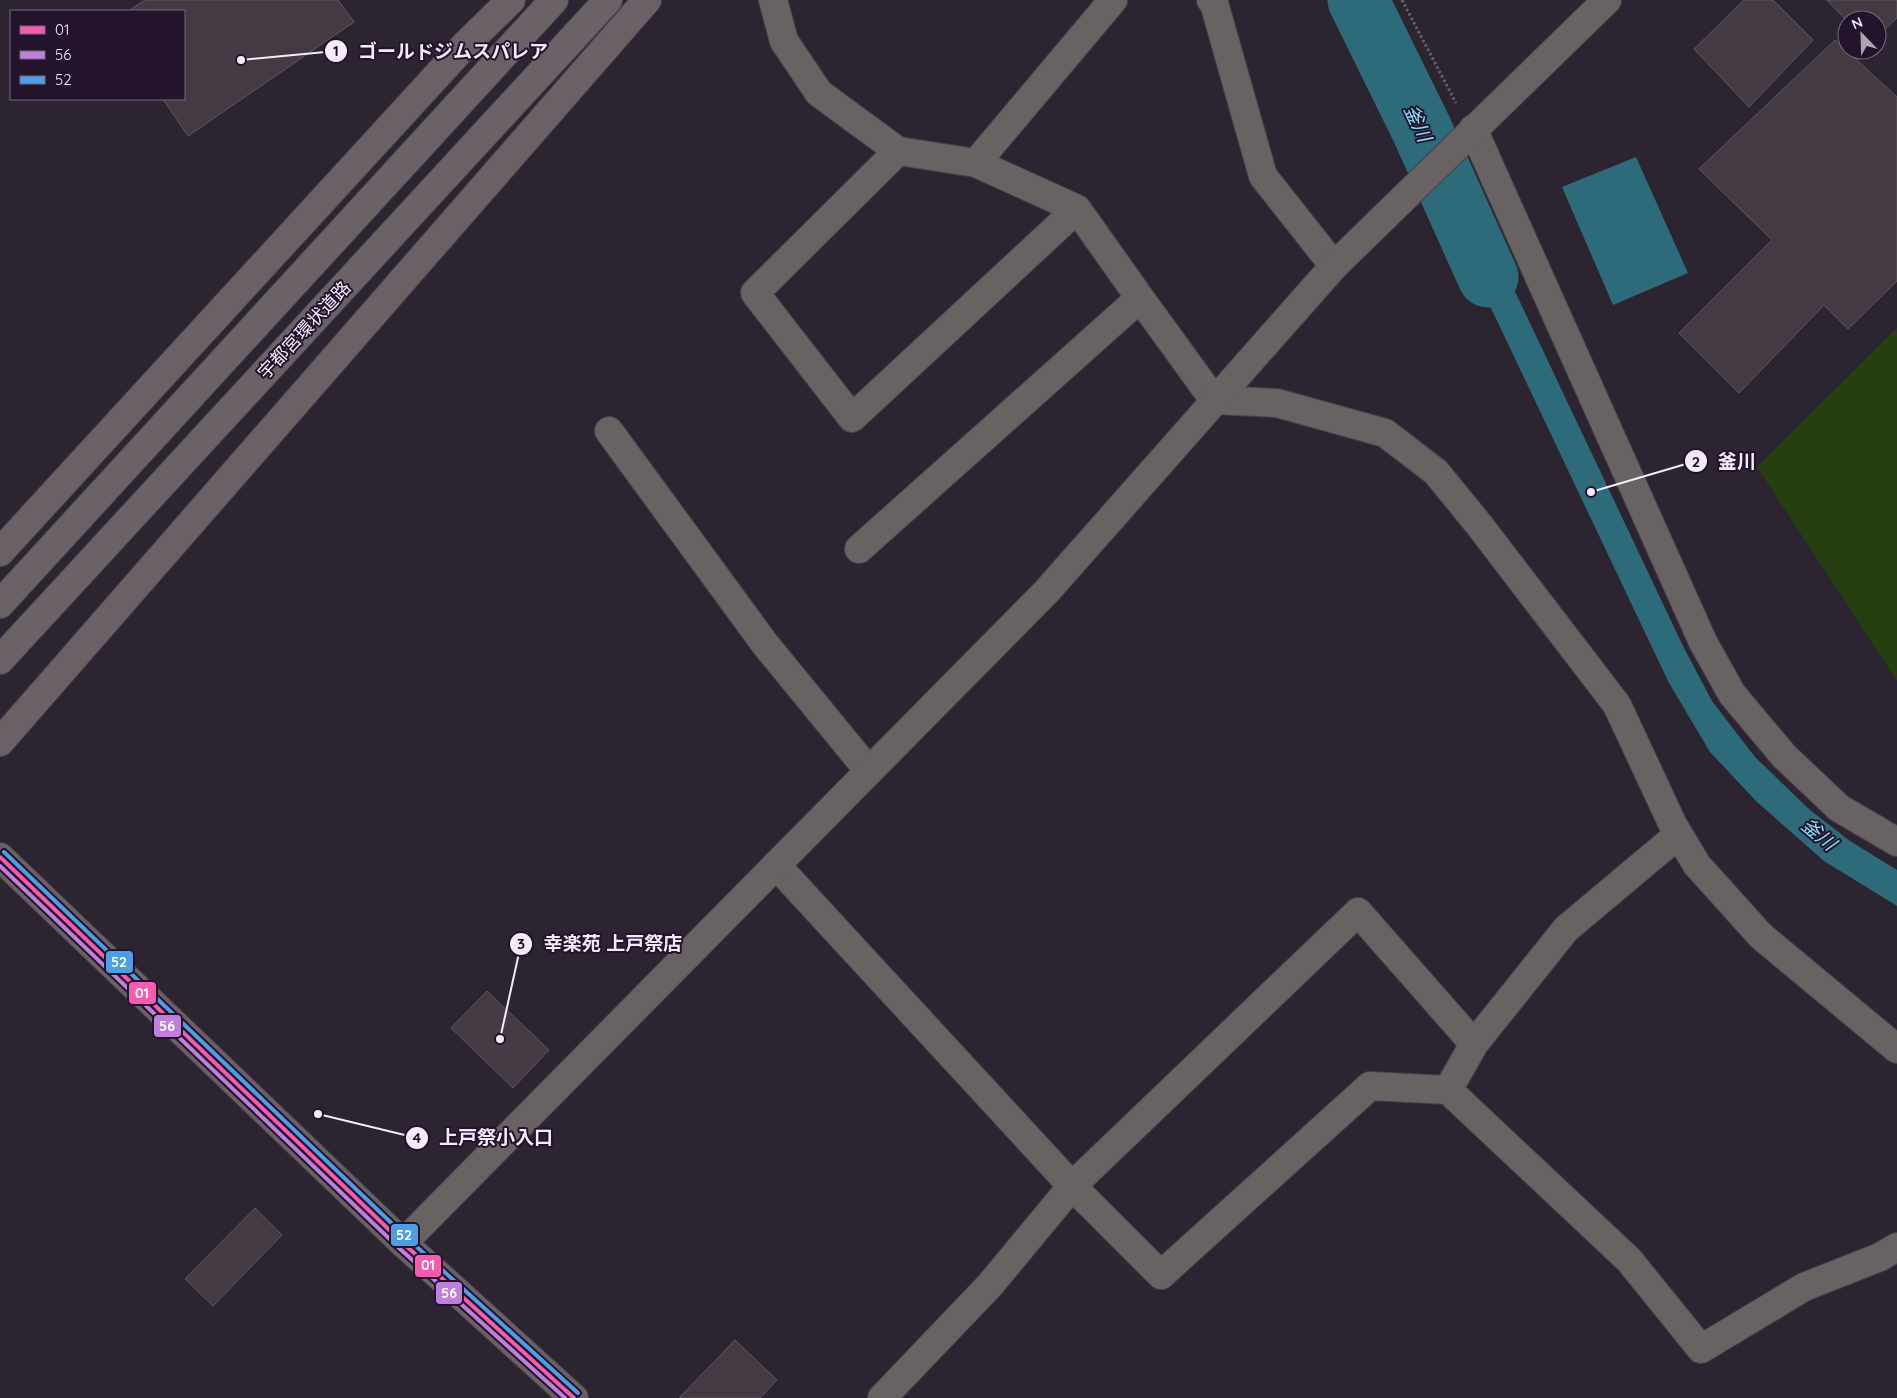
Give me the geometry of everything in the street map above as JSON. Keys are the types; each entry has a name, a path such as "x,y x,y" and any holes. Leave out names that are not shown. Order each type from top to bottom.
{"highway":[{"path":"0,552 466,44 511,0"},
{"path":"0,742 647,0"},
{"path":"0,857 404,1243 568,1396"}],"main road":[{"path":"0,604 554,0"},
{"name":"宇都宮環状道路","path":"0,660 608,0"}],"street":[{"path":"773,0 784,41 819,93 898,151 976,163 1078,208 1214,400"},
{"path":"976,163 1113,0"},
{"path":"1211,0 1214,3 1263,176 1334,266"},
{"path":"404,1243 1047,591 1334,266 1607,0"},
{"path":"1473,129 1703,642 1732,694 1784,756 1839,808 1897,842"},
{"path":"898,151 755,293 852,418 1078,208"},
{"path":"860,549 1140,298"},
{"path":"1214,400 1277,403 1385,433 1436,472 1480,526 1617,705 1678,834 1697,865 1761,936 1896,1046"},
{"path":"609,431 765,644 869,771"},
{"path":"1448,1090 1474,1044 1566,929 1678,834"},
{"path":"776,865 1072,1186 1161,1275 1370,1086 1448,1090 1628,1260 1701,1349 1804,1287 1880,1257 1897,1247"},
{"path":"882,1398 990,1285 1072,1186 1358,912 1474,1044"}],"path":[{"path":"1402,0 1459,108 1473,129"}],"green space":[{"path":"1897,328 1897,681 1757,467"}],"water":[{"path":"1347,0 1379,0 1444,135 1422,156 1372,48"},
{"path":"1636,157 1688,273 1613,305 1562,187"},
{"path":"1466,188 1683,646 1712,701 1755,757 1810,810 1850,841 1897,870 1897,906 1824,861 1756,801 1710,752 1669,683 1443,207"}],"building":[{"path":"145,0 338,0 354,22 188,136 164,100 185,100 185,10 130,10"},
{"path":"1744,0 1773,0 1813,40 1749,107 1694,49"},
{"path":"1827,0 1897,0 1897,18 1887,28 1887,10 1837,10"},
{"path":"1835,40 1837,42 1837,60 1857,60 1897,97 1897,281 1848,329 1824,305 1739,393 1679,333 1772,240 1699,169"},
{"path":"487,991 549,1050 513,1088 451,1028"},
{"path":"255,1208 282,1235 213,1306 185,1279"},
{"path":"735,1340 777,1380 760,1398 679,1398"}],"waterway":[{"name":"釜川","path":"1358,0 1422,130 1488,277"}],"transit line":[{"name":"52","path":"4,852 407,1238 578,1393"},
{"name":"01","path":"0,857 403,1243 574,1398"},
{"name":"56","path":"0,866 399,1248 565,1398"}],"place":[{"name":"ゴールドジムスパレア","path":"241,60"},
{"name":"釜川","path":"1591,492"},
{"name":"幸楽苑 上戸祭店","path":"500,1039"},
{"name":"上戸祭小入口","path":"318,1114"}]}
